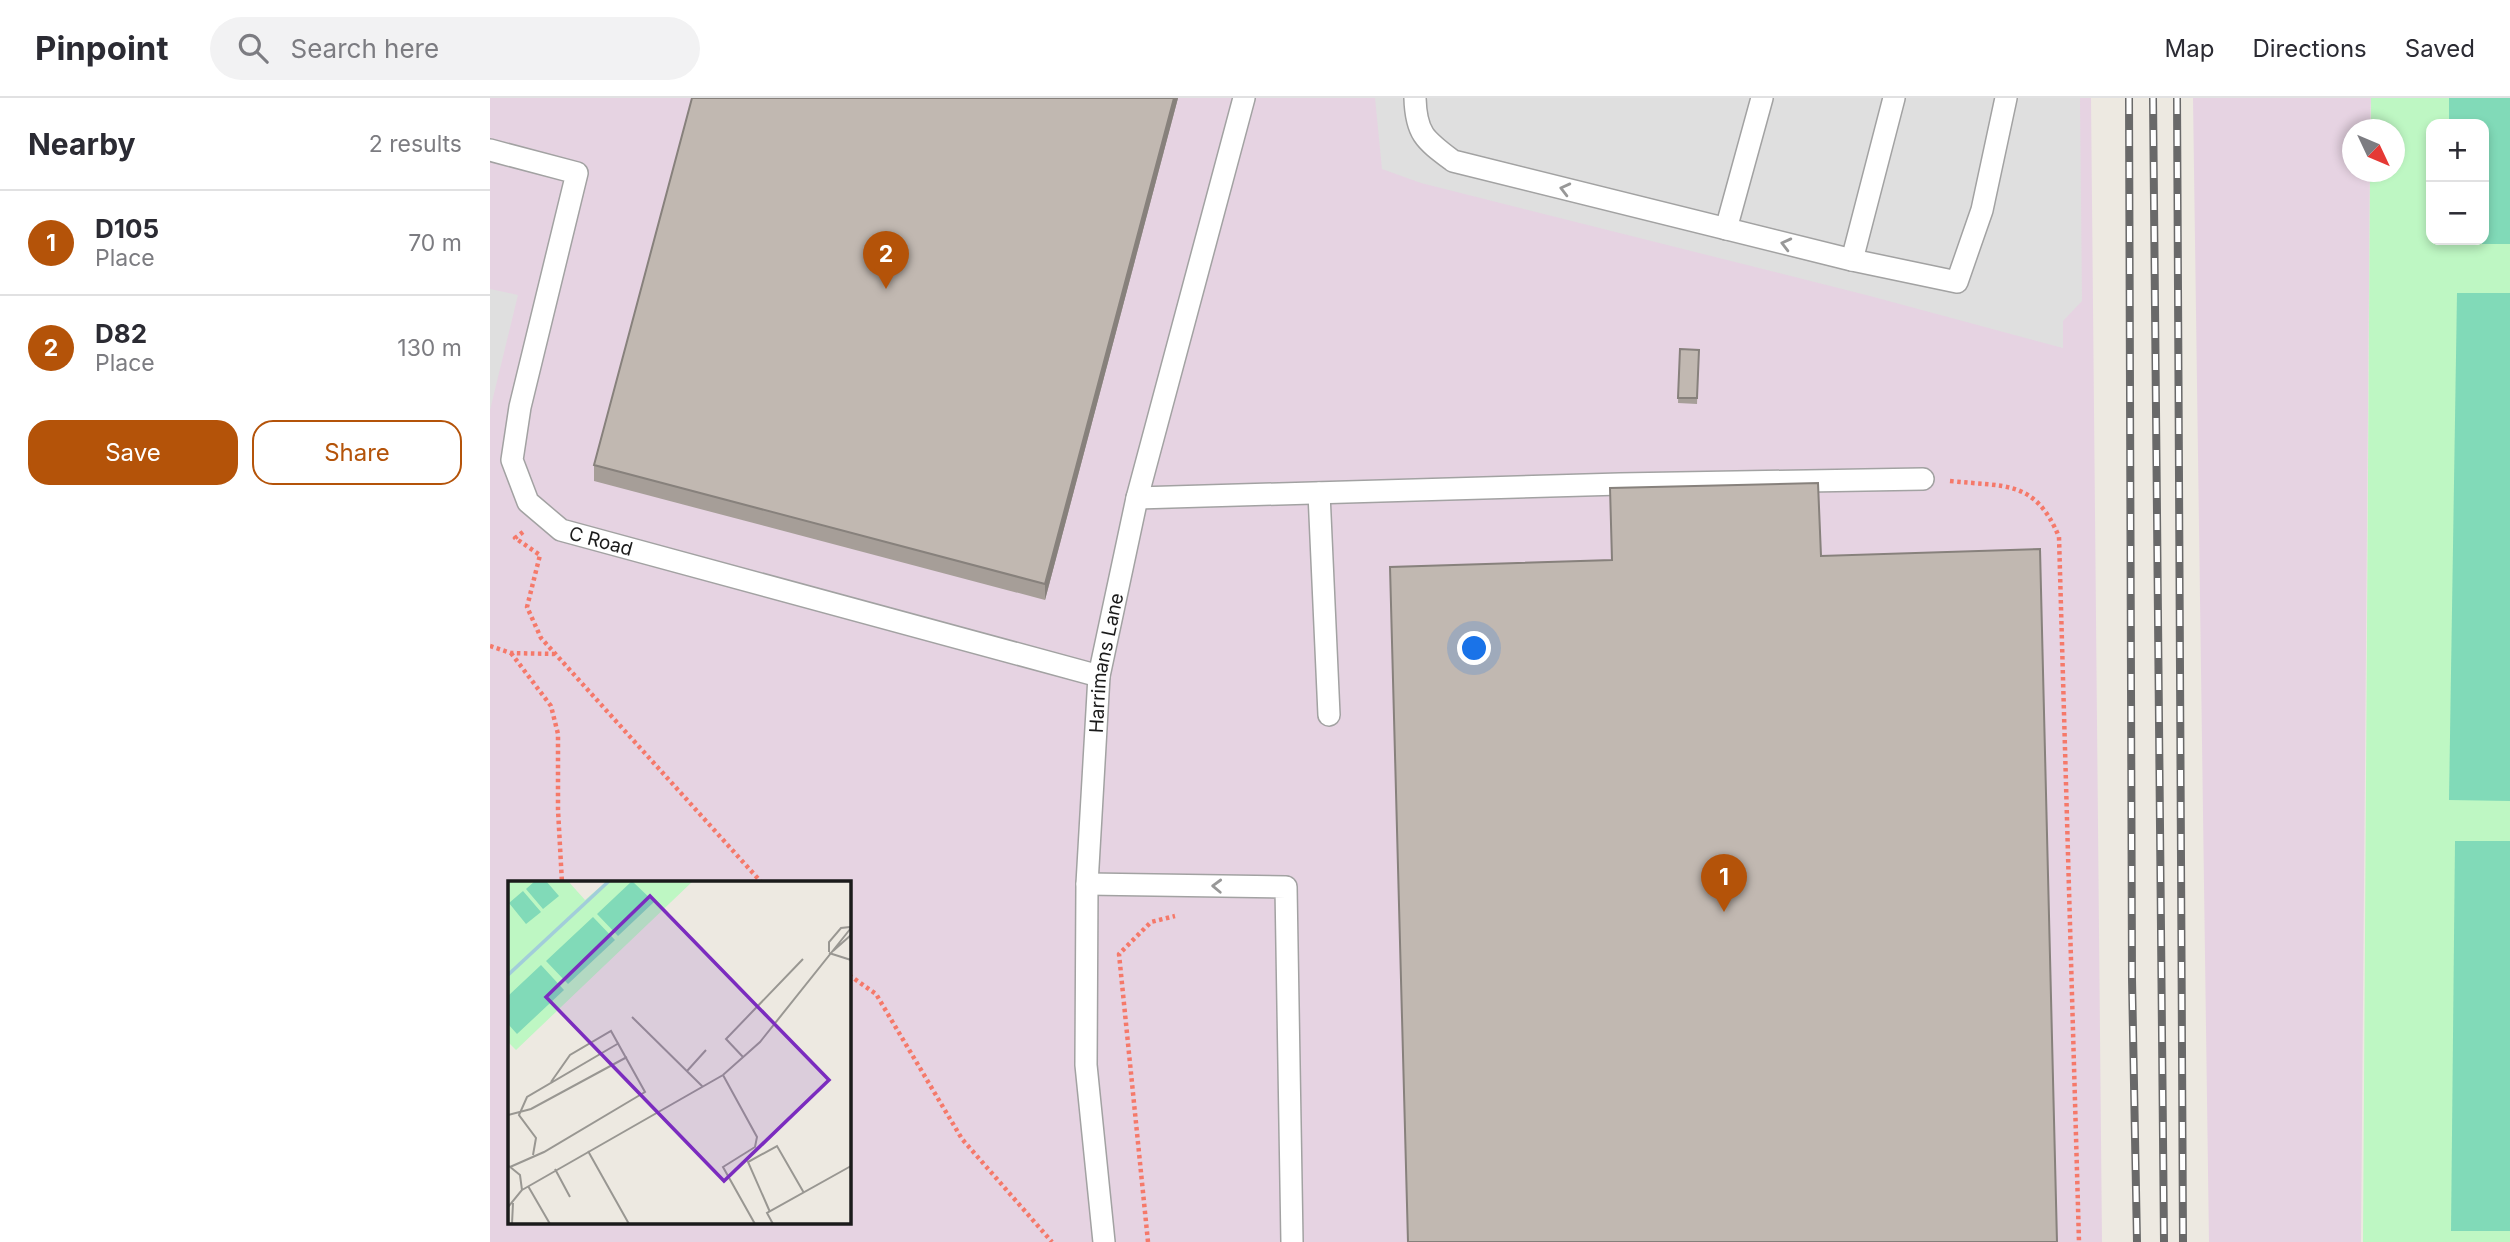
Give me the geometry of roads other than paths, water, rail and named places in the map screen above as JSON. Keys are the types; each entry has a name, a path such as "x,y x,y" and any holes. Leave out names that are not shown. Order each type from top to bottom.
{"lane":[{"name":"Harrimans Lane","path":"1104,1242 1086,1065 1087,884 1099,676 1137,498 1244,98"},
{"path":"1415,98 1416,120 1428,142 1453,161 1852,260 1957,282 1982,210 2006,98"},
{"path":"1726,229 1762,98"},
{"path":"1852,260 1894,98"},
{"name":"C Road","path":"490,150 578,173 520,407 512,460 528,502 561,530 1099,676"},
{"path":"1137,498 1620,484 1923,479"},
{"path":"1319,493 1329,715"},
{"path":"1087,884 1286,887 1292,1242"}],"railway":[{"path":"2129,98 2132,979 2137,1242"},
{"path":"2153,98 2164,1242"},
{"path":"2177,98 2183,1242"}],"place":[{"name":"D82","path":"886,289"},
{"name":"D105","path":"1724,912"}]}
